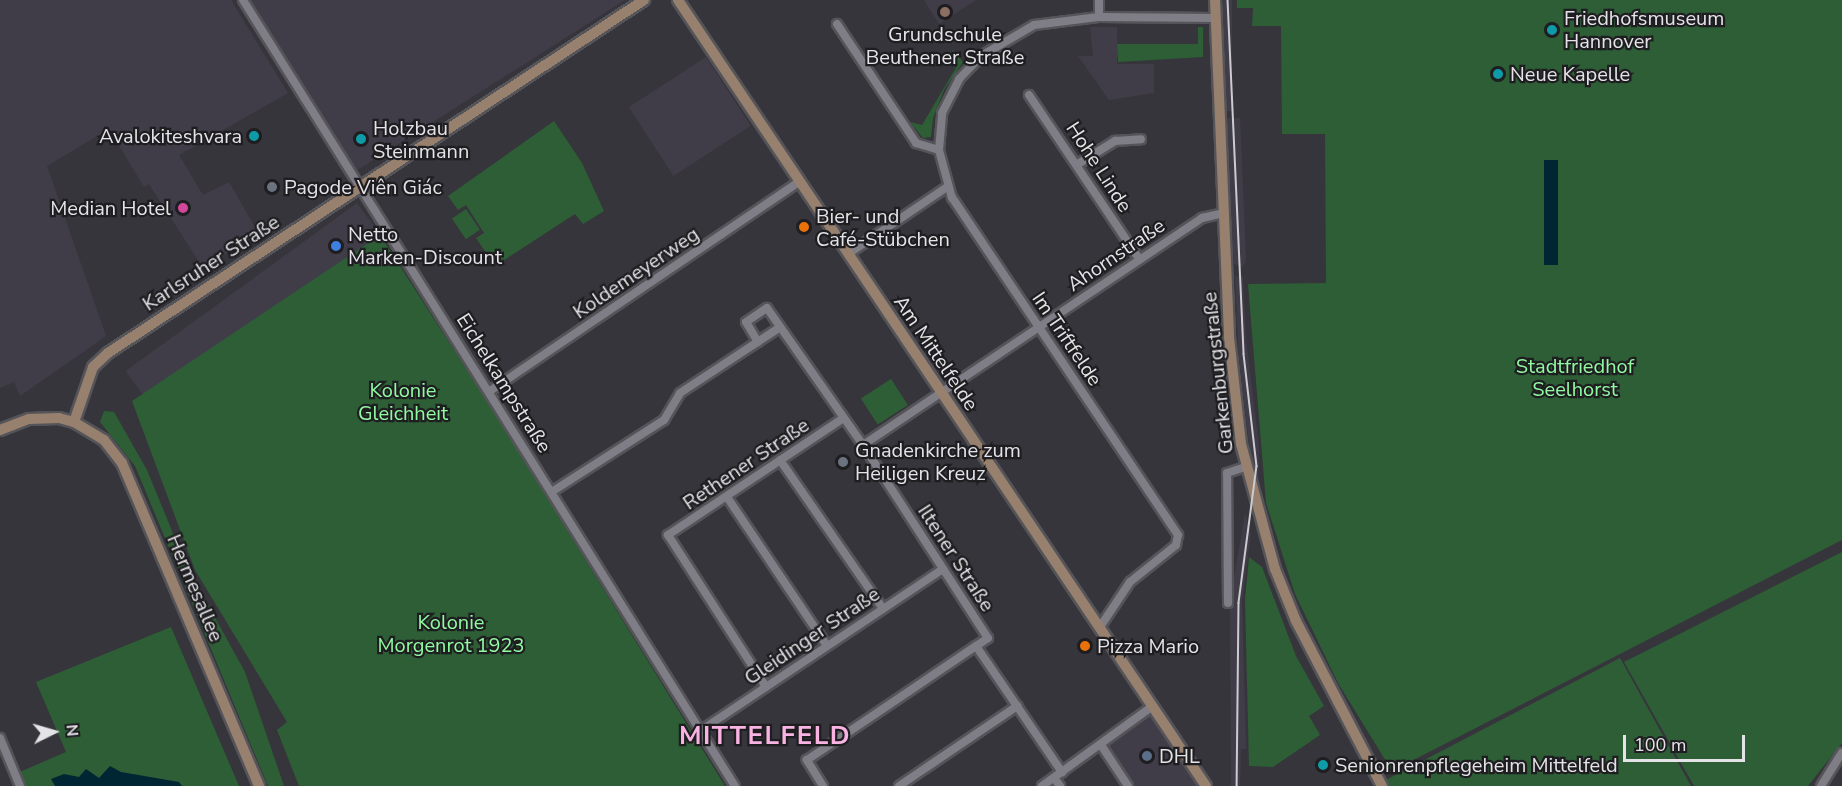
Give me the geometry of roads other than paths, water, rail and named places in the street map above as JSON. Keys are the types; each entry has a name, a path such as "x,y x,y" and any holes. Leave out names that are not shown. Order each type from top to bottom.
{"street":[{"name":"Eichelkampstraße","path":"243,0 553,491 735,786"},
{"name":"Karlsruher Straße","path":"74,422 98,360 644,0"},
{"name":"Am Mittelfelde","path":"678,0 1206,786"},
{"path":"1099,0 1099,17"},
{"name":"Garkenburgstraße","path":"1215,0 1234,394 1246,467 1275,568 1296,621 1382,786"},
{"name":"Im Triftfelde","path":"1100,627 1140,571 1179,541 1178,534 1038,327 947,187 939,150 942,113 950,93 981,56 1034,25 1099,17 1215,18"},
{"path":"837,24 916,143 939,150"},
{"name":"Hohe Linde","path":"1029,95 1078,164 1139,259"},
{"path":"1078,164 1115,141 1141,139"},
{"name":"Koldemeyerweg","path":"490,391 800,181"},
{"path":"848,254 947,187"},
{"name":"Ahornstraße","path":"863,445 1202,218 1224,213"},
{"name":"Iltener Straße","path":"758,342 746,322 767,308 842,419 863,445 988,638 976,645"},
{"path":"553,491 664,420 680,393 779,328"},
{"path":"0,430 29,419 59,418 74,422"},
{"name":"Rethener Straße","path":"766,687 668,535 842,419"},
{"name":"Hermesallee","path":"74,422 104,440 122,463 259,786"},
{"path":"780,460 883,609"},
{"path":"1228,603 1227,473 1246,467"},
{"path":"727,497 827,646"},
{"name":"Gleidinger Straße","path":"700,731 943,569"},
{"path":"823,786 807,760 976,645 1062,772"},
{"path":"899,786 1017,706"},
{"path":"1042,786 1153,706"},
{"path":"0,738 20,786"},
{"path":"1101,745 1128,786"},
{"path":"1821,786 1842,753"},
{"path":"1054,778 1060,786"}],"water":[{"path":"1544,160 1558,160 1558,265 1544,265"},
{"path":"110,766 121,772 179,782 182,786 55,786 51,779 64,774 79,777 86,769 99,778"}],"tram line":[{"path":"1228,0 1244,354 1257,466 1239,603 1237,786"}],"place":[{"name":"Grundschule Beuthener Straße","path":"945,12"},
{"name":"Friedhofsmuseum Hannover","path":"1552,30"},
{"name":"Neue Kapelle","path":"1498,74"},
{"name":"Avalokiteshvara","path":"254,136"},
{"name":"Holzbau Steinmann","path":"361,139"},
{"name":"Pagode Viên Giác","path":"272,187"},
{"name":"Median Hotel","path":"183,208"},
{"name":"Bier- und Café-Stübchen","path":"804,227"},
{"name":"Netto Marken-Discount","path":"336,246"},
{"name":"Gnadenkirche zum Heiligen Kreuz","path":"843,462"},
{"name":"Pizza Mario","path":"1085,646"},
{"name":"DHL","path":"1147,756"},
{"name":"Senionrenpflegeheim Mittelfeld","path":"1323,765"}],"district":[{"name":"MITTELFELD","path":"765,736"}],"park label":[{"name":"Stadtfriedhof Seelhorst","path":"1575,378"},
{"name":"Kolonie Gleichheit","path":"403,402"},
{"name":"Kolonie Morgenrot 1923","path":"451,634"}]}
